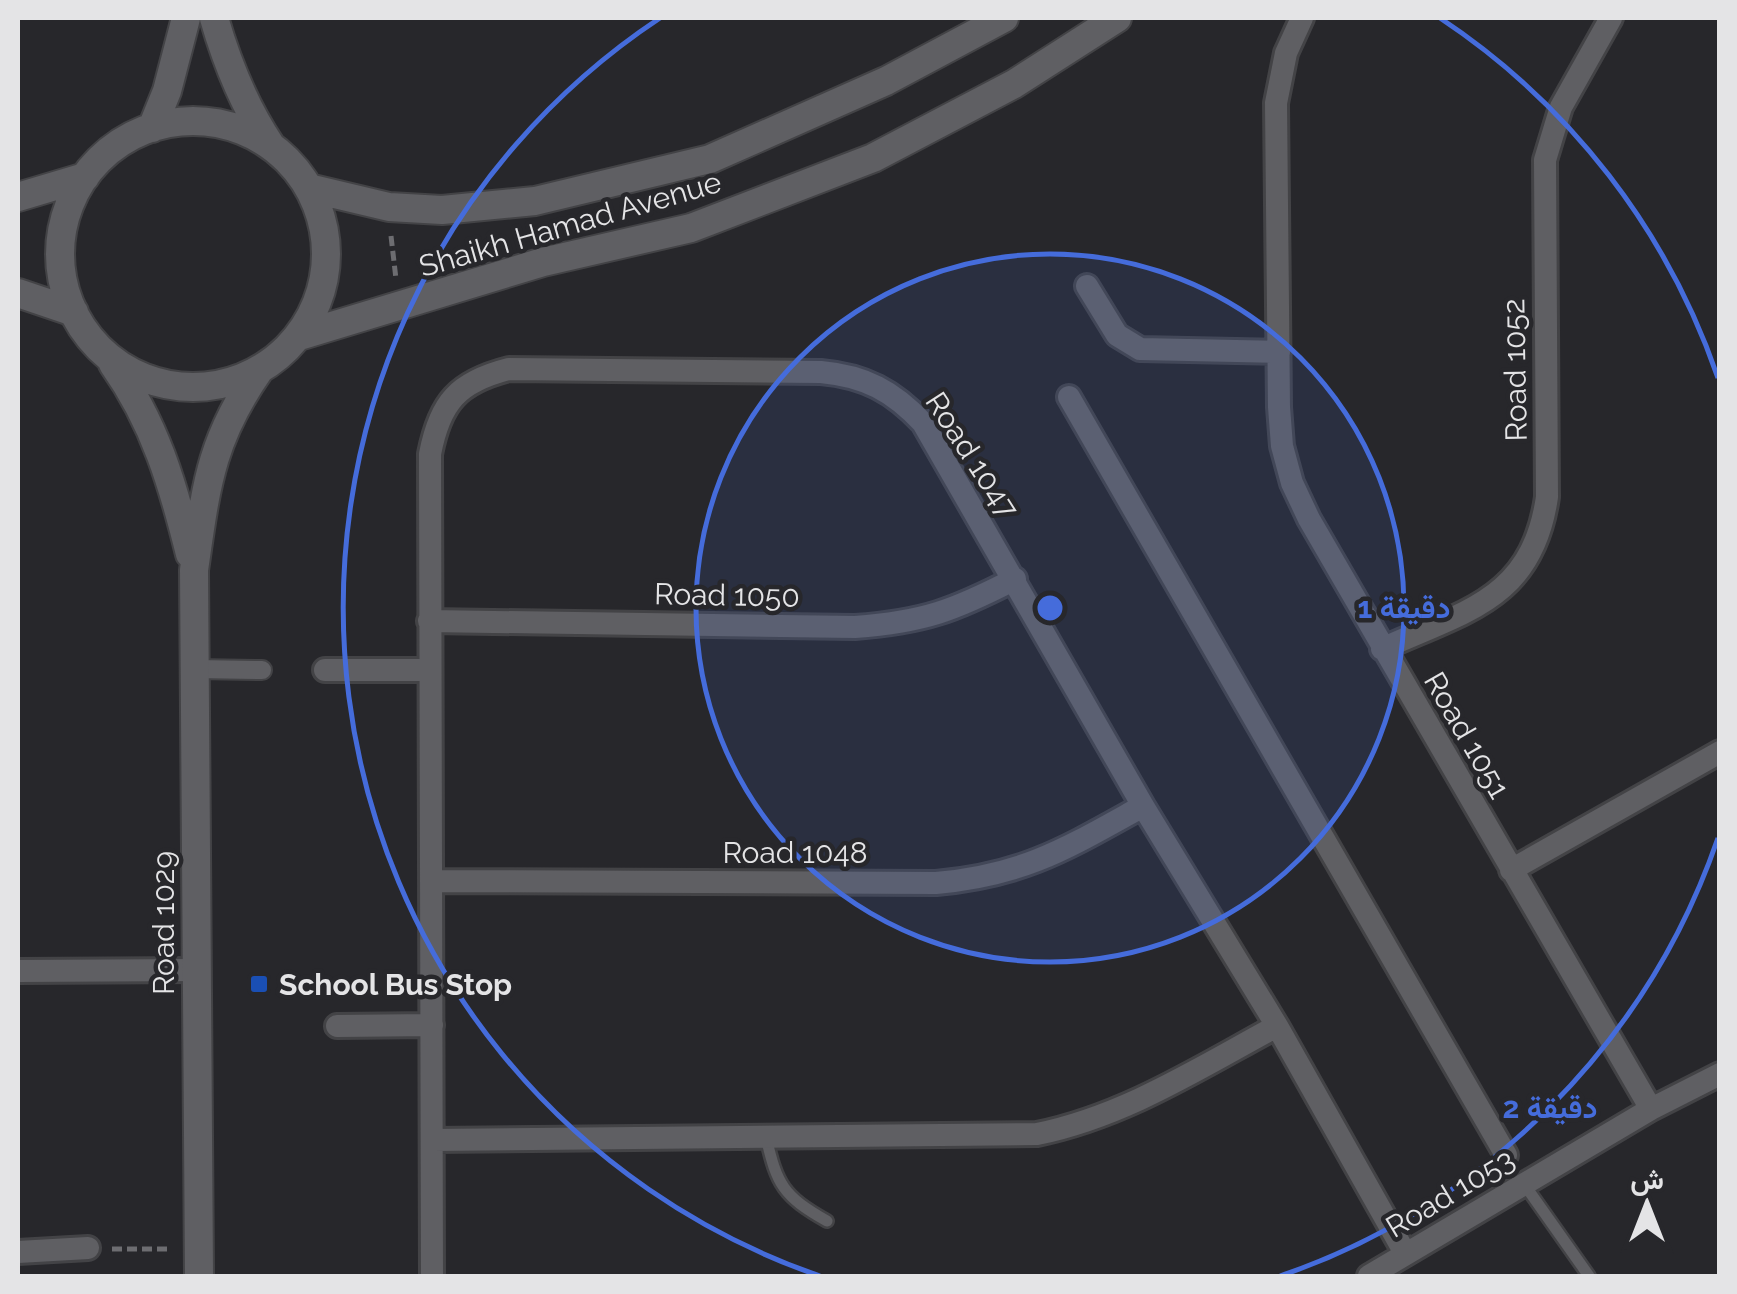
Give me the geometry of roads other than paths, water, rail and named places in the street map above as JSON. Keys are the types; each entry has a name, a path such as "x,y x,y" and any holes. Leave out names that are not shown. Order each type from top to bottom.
{"street":[{"path":"152,128 167,91 186,18"},
{"path":"214,18 226,60 254,121 272,147"},
{"name":"Shaikh Hamad Avenue","path":"309,188 389,207 442,210 535,201 710,159 886,81 1004,18"},
{"name":"Shaikh Hamad Avenue","path":"298,336 473,281 691,228 872,158 1014,84 1117,18"},
{"name":"Road 1051","path":"1302,18 1286,53 1276,103 1282,446 1292,484 1382,650 1651,1109"},
{"name":"Road 1052","path":"1382,650 1488,600 1512,581 1530,556 1542,528 1547,497 1545,160 1560,107 1611,18"},
{"path":"182,122 214,123 244,132 272,147 309,188 321,217 326,248 324,279 315,308 298,336 260,369 222,384 182,386 142,377 108,356 88,336 65,290 60,244 64,220 84,177 103,156 126,140 152,128 182,122"},
{"path":"18,197 84,177"},
{"path":"1088,286 1117,334 1140,349 1279,352"},
{"path":"18,293 74,312"},
{"name":"Road 1029","path":"108,356 155,435 171,478 194,570"},
{"name":"Road 1029","path":"199,1263 194,570 214,450 226,421 260,369"},
{"name":"Road 1047","path":"432,1276 430,454 436,423 453,396 478,377 509,369 821,372 851,375 878,385 903,401 922,423 1015,580 1406,1253"},
{"path":"1069,397 1506,1155"},
{"name":"Road 1050","path":"428,621 855,628 889,625 955,610 1015,580"},
{"path":"195,669 262,670"},
{"path":"325,670 429,670"},
{"path":"1511,870 1720,752"},
{"name":"Road 1048","path":"431,880 980,879 1022,868 1062,851 1143,806"},
{"path":"18,971 196,970"},
{"path":"337,1026 432,1024"},
{"path":"432,1140 1037,1134 1081,1125 1123,1109 1277,1026"},
{"name":"Road 1053","path":"1369,1276 1651,1109 1720,1074"},
{"path":"18,1252 88,1248"}],"lane":[{"path":"766,1137 775,1176 783,1190 798,1205 826,1221"},
{"path":"1524,1184 1589,1276"}],"place":[{"name":"School Bus Stop","path":"259,984"}]}
